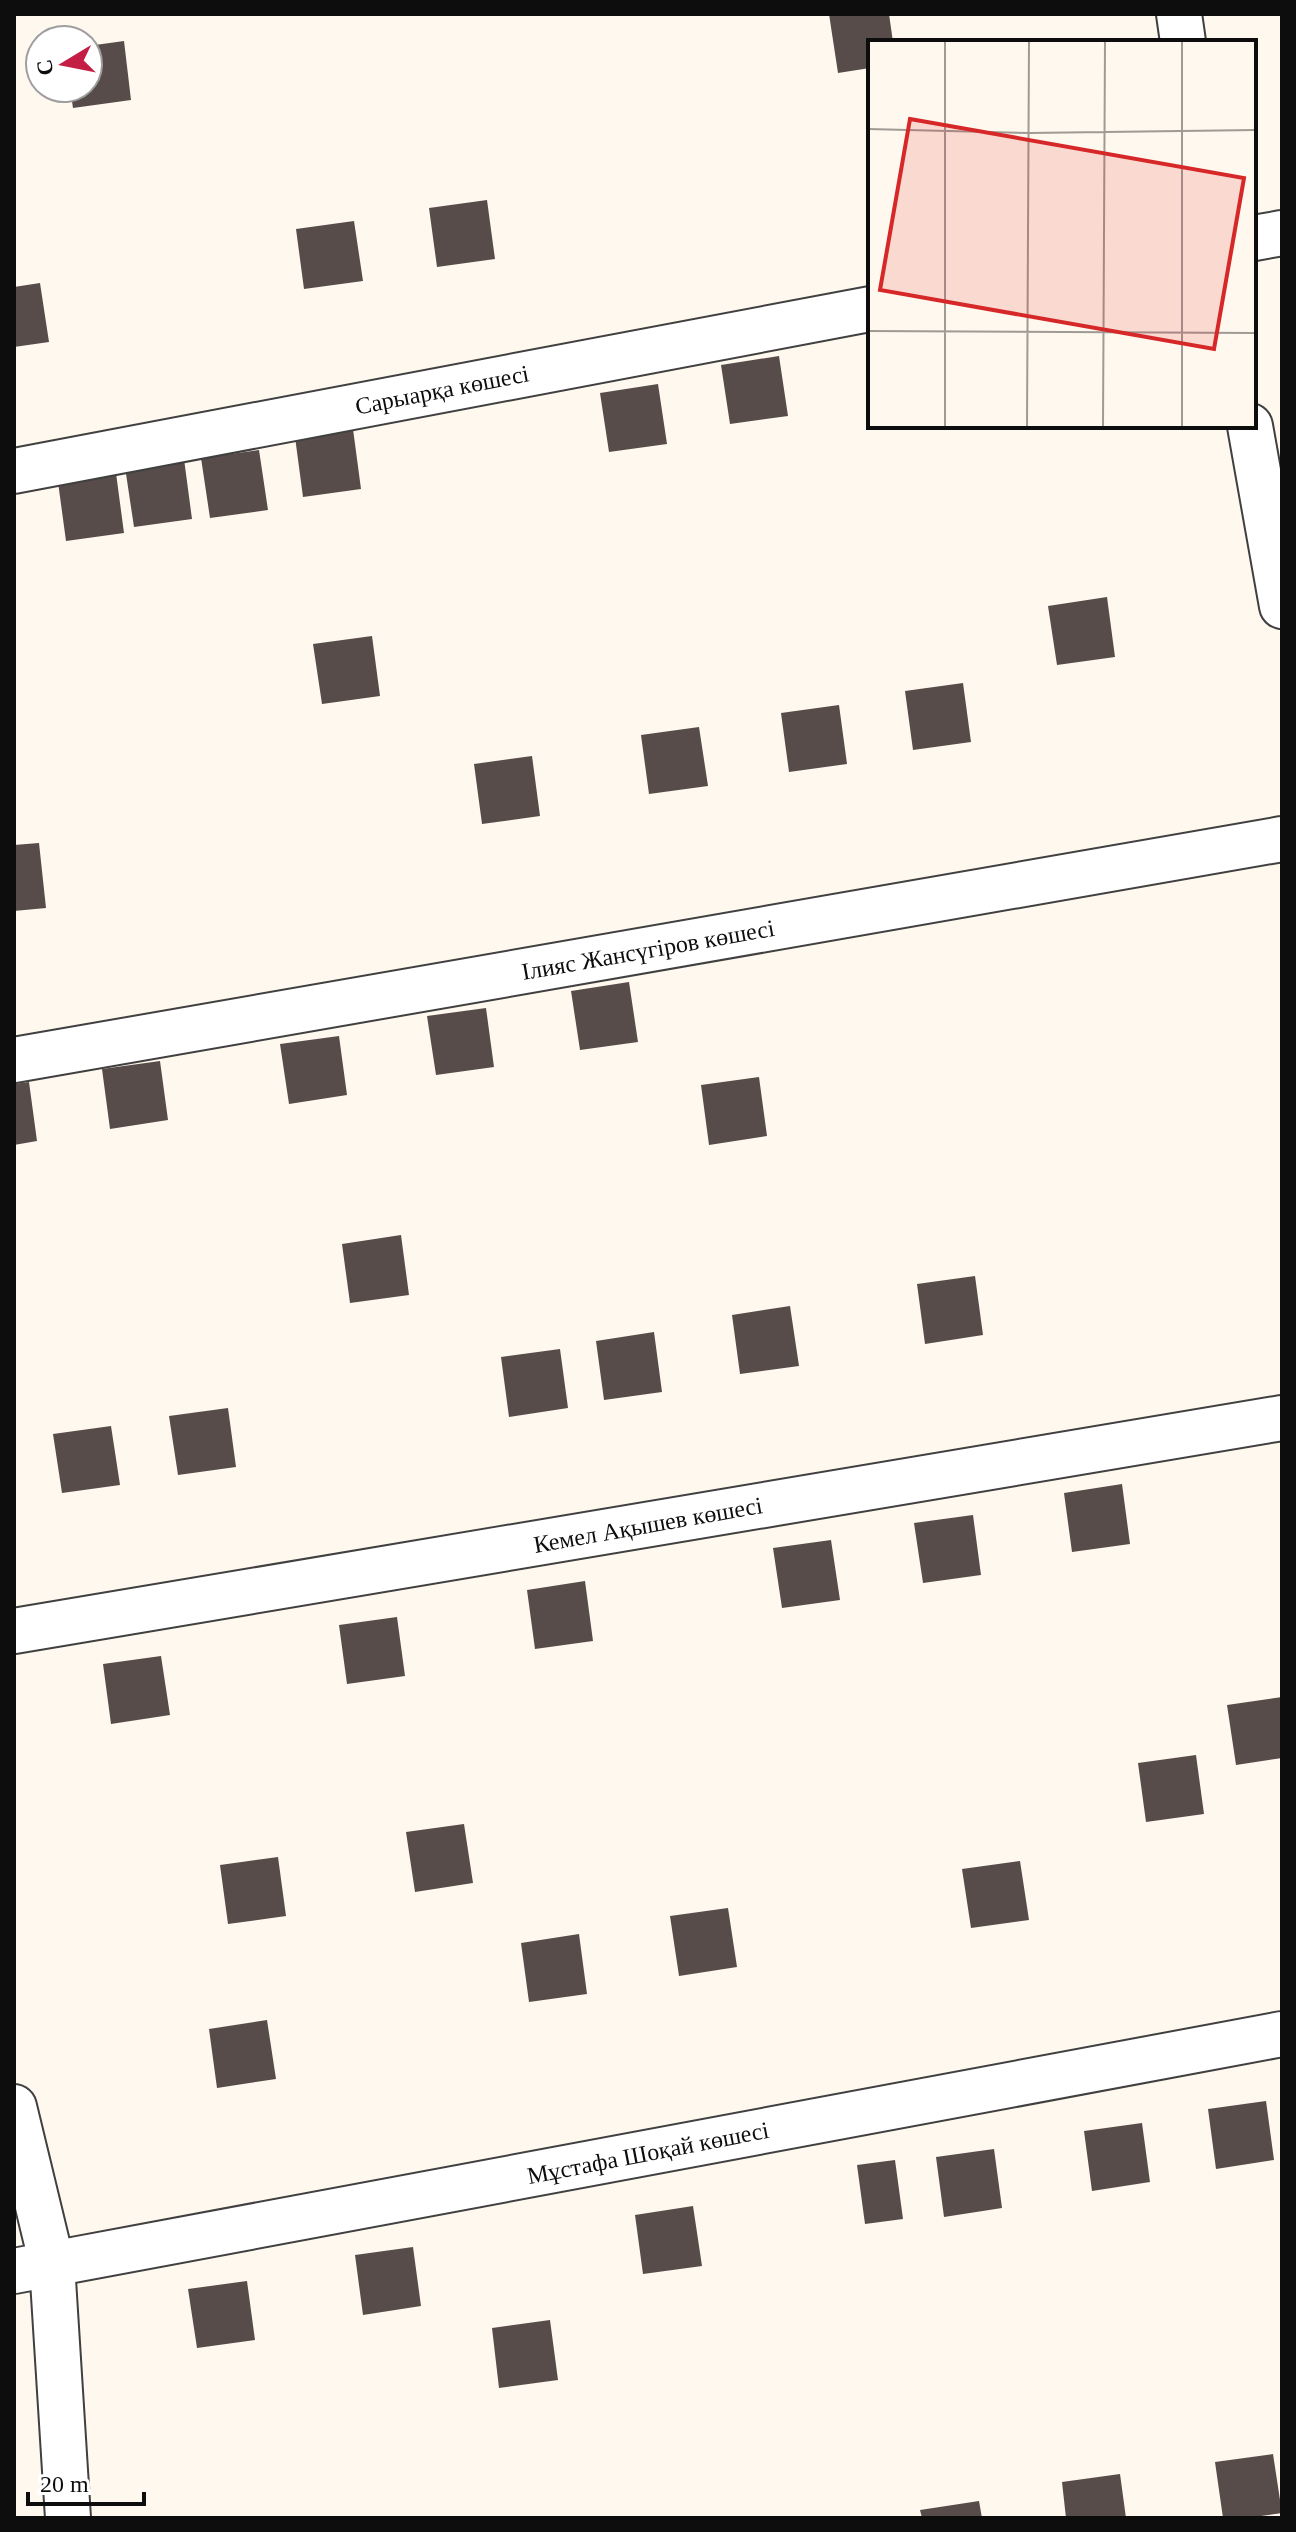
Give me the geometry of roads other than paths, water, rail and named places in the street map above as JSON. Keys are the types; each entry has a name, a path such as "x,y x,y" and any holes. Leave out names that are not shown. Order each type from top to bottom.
{"street":[{"path":"1179,14 1183,40"},
{"path":"1256,238 1282,233"},
{"name":"Сарыарқа көшесі","path":"14,471 868,309"},
{"path":"1250,428 1282,606"},
{"name":"Ілияс Жансүгіров көшесі","path":"14,1060 1282,839"},
{"name":"Кемел Ақышев көшесі","path":"14,1631 1282,1418"},
{"name":"Мұстафа Шоқай көшесі","path":"33,2268 1282,2034"},
{"path":"14,2107 68,2518"}]}
